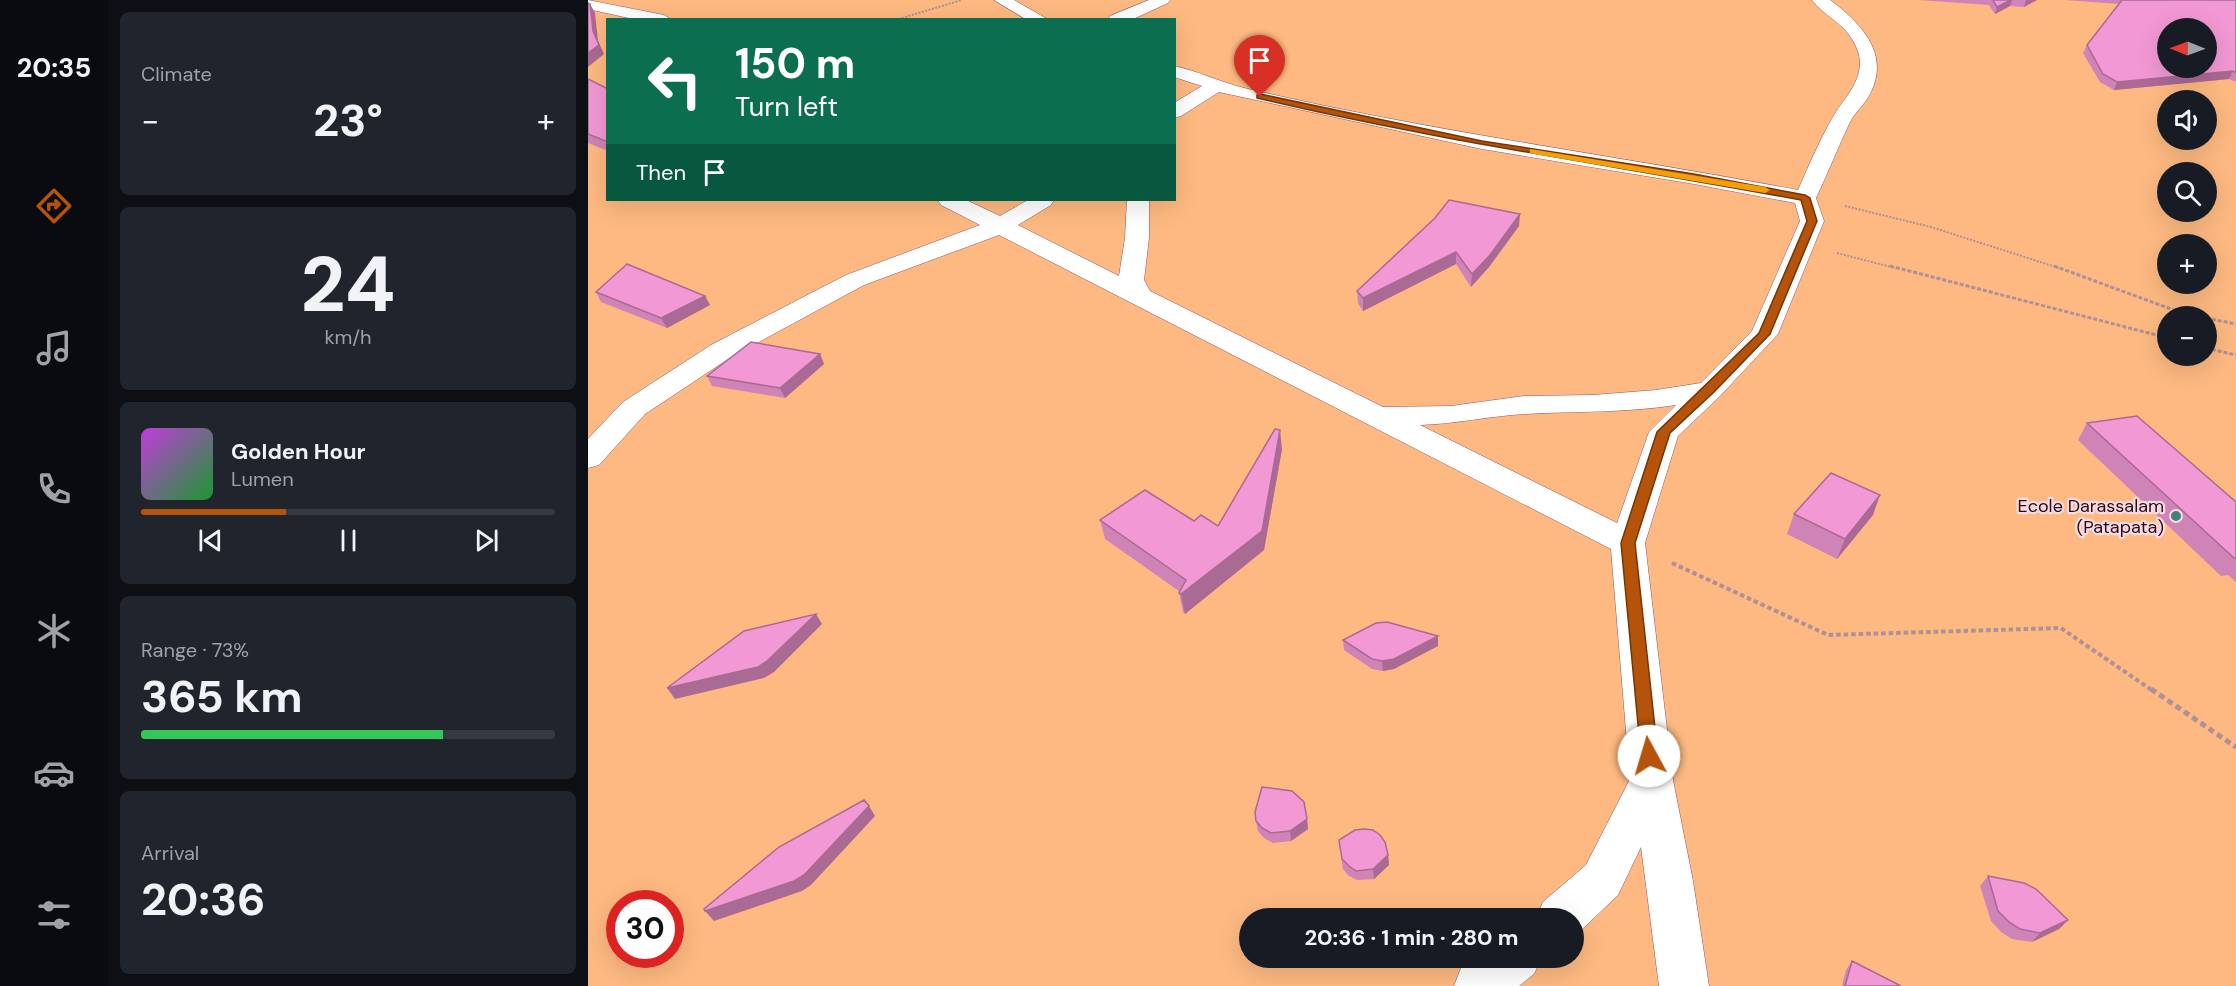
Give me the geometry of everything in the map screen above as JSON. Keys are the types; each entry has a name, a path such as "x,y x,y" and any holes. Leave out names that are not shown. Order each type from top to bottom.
{"street":[{"path":"1002,0 1037,18"},
{"path":"1121,18 1162,0"},
{"path":"1684,986 1670,881 1652,780 1628,543 1664,432 1710,390 1764,334 1812,221 1805,198 1842,119 1862,90 1871,63 1859,34 1842,16 1821,0"},
{"path":"588,4 654,18"},
{"path":"1176,72 1237,92 1482,143 1694,177 1805,198"},
{"path":"1176,111 1217,85"},
{"path":"951,201 1628,543"},
{"path":"588,458 634,408 721,351 855,280 1000,226 1041,201"},
{"path":"1138,201 1137,238 1131,280 1140,296"},
{"path":"1377,416 1451,415 1524,405 1593,404 1656,399 1710,390"},
{"path":"1571,908 1602,880 1652,780"},
{"path":"1479,986 1503,968"}],"path":[{"path":"902,18 962,0"},
{"path":"1805,198 1906,219 2032,257 2162,306"},
{"path":"1804,243 1852,258 2157,335"},
{"path":"2217,320 2236,324"},
{"path":"2217,351 2236,355"},
{"path":"1628,543 1828,635 2061,628 2236,747"}],"shaded area":[{"path":"588,0 2236,0 2236,986 588,986"}],"building":[{"path":"1993,0 2011,0 1997,7"},
{"path":"2122,0 2236,0 2236,73 2233,71 2217,73 2217,18 2157,18 2157,78 2159,78 2117,82 2103,74 2087,45"},
{"path":"588,3 593,31 599,45 588,53"},
{"path":"588,79 606,88 606,141 588,134"},
{"path":"1449,200 1520,214 1490,255 1472,274 1456,252 1363,298 1357,291 1435,218"},
{"path":"627,264 705,296 661,318 596,292"},
{"path":"751,342 820,354 780,388 707,376"},
{"path":"2137,416 2236,502 2236,558 2087,423"},
{"path":"1275,429 1280,430 1262,531 1181,594 1179,593 1186,580 1100,520 1145,490 1194,521 1201,515 1218,526"},
{"path":"1831,473 1880,495 1845,539 1794,514"},
{"path":"816,614 758,667 667,688 744,631"},
{"path":"1387,622 1438,636 1394,659 1382,661 1372,659 1343,640 1376,623"},
{"path":"1262,787 1292,791 1304,802 1307,819 1290,831 1271,833 1262,828 1256,821 1255,812"},
{"path":"864,800 869,806 804,875 794,881 705,911 704,909 779,847"},
{"path":"1355,830 1373,830 1380,835 1385,842 1388,855 1373,869 1356,871 1342,859 1339,840"},
{"path":"1988,876 2024,883 2036,889 2068,920 2040,933 2020,929 1998,911"},
{"path":"1852,961 1901,986 1845,986"}],"slow traffic":[{"path":"1534,151 1765,190"}],"place":[{"name":"Ecole Darassalam (Patapata)","path":"2176,516"}],"route":[{"path":"1260,97 1482,143 1694,177 1805,198 1812,221 1764,334 1710,390 1664,432 1628,543 1649,756"}]}
